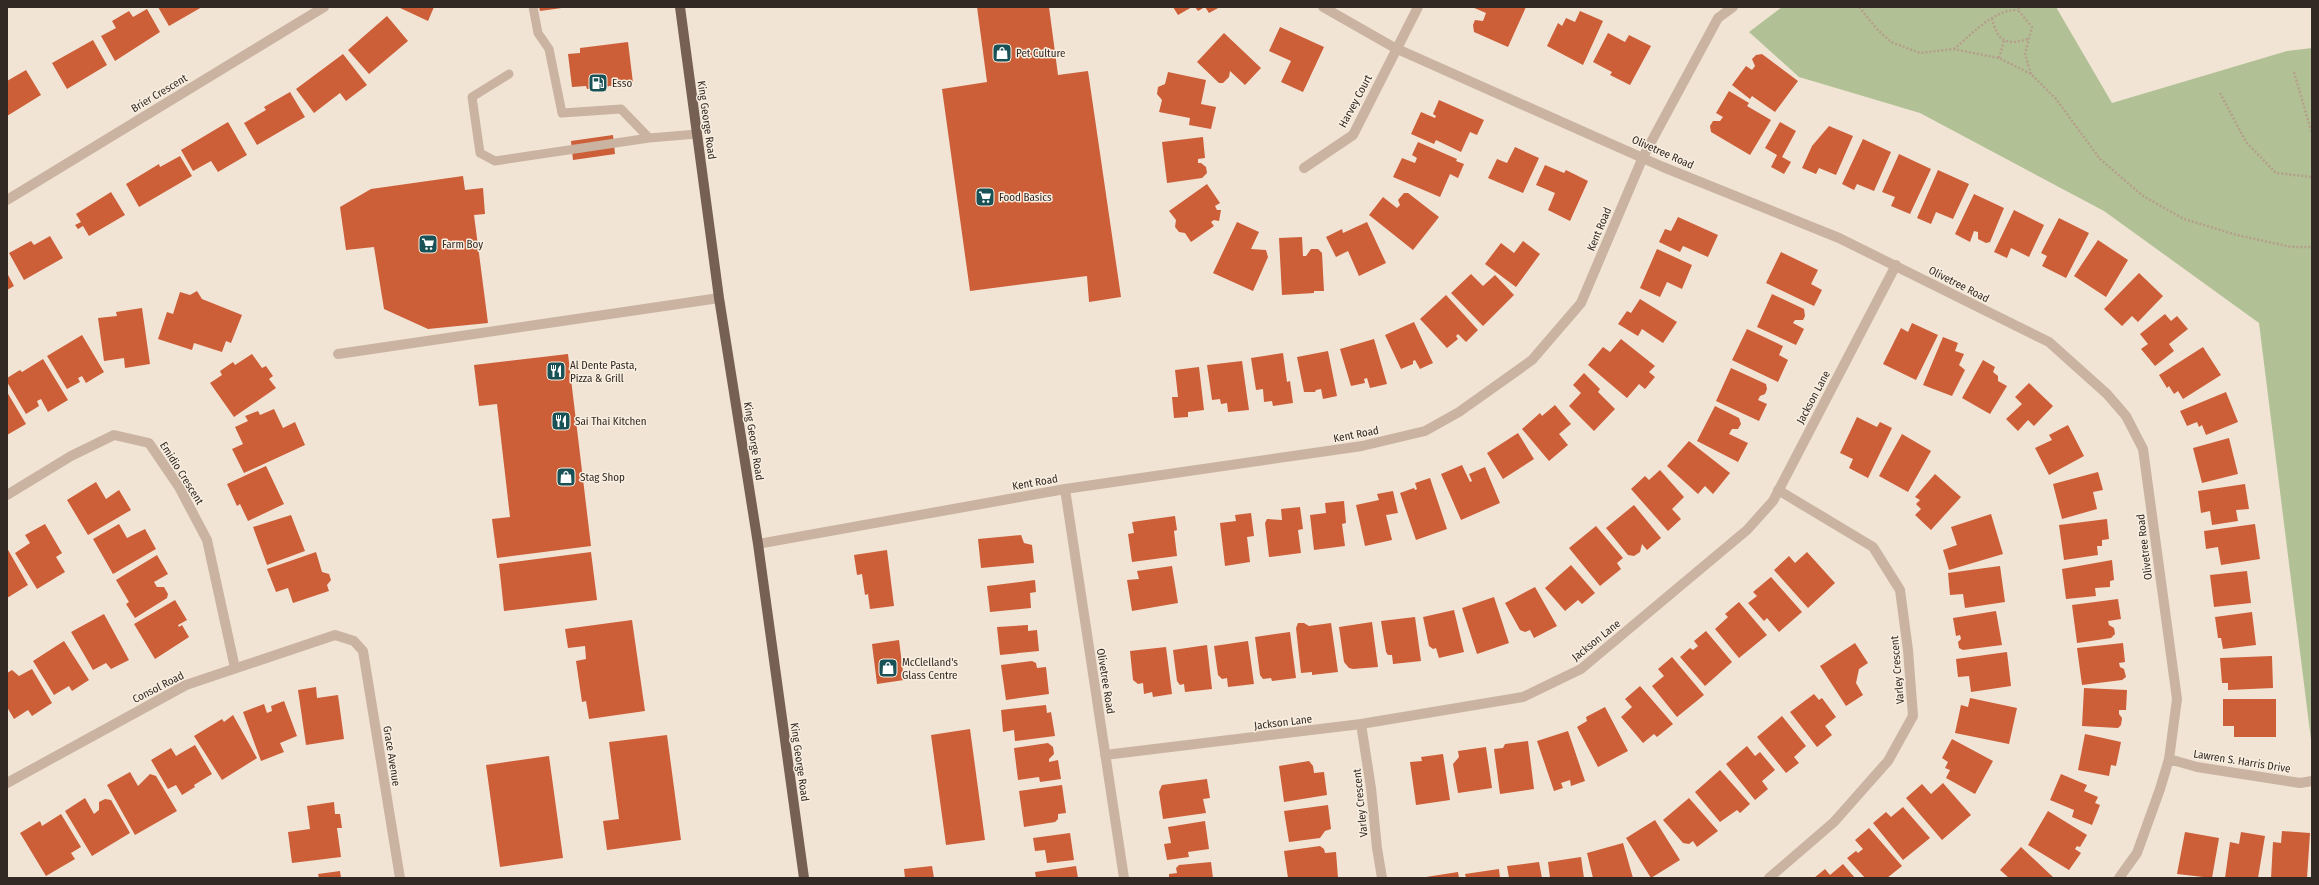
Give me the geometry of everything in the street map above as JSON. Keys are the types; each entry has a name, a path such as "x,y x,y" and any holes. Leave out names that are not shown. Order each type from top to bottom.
{"main road":[{"name":"King George Road","path":"680,7 719,298 758,544 804,878"}],"street":[{"name":"Brier Crescent","path":"7,200 324,7"},
{"name":"Olivetree Road","path":"1323,7 1395,48 1643,157 1840,238 1896,265 2049,342 2107,394 2126,416 2144,449 2176,699 2169,759 2137,853 2119,878"},
{"name":"Harvey Court","path":"1304,168 1353,135 1395,48 1418,7"},
{"name":"Kent Road","path":"758,544 1065,489 1362,446 1425,431 1459,412 1532,360 1581,303 1643,157 1718,18 1733,7"},
{"name":"Jackson Lane","path":"1106,755 1361,724 1522,697 1581,669 1747,530 1773,501 1896,265"},
{"path":"338,354 719,298"},
{"name":"Emidio Crescent","path":"7,495 71,456 114,435 149,443 179,487 207,540 235,668"},
{"name":"Olivetree Road","path":"1065,489 1124,878"},
{"name":"Varley Crescent","path":"1770,878 1834,822 1888,761 1912,716 1908,650 1900,590 1873,547 1778,490"},
{"name":"Consol Road","path":"7,783 186,685 335,635 354,641"},
{"name":"Grace Avenue","path":"354,641 363,651 400,878"},
{"name":"Varley Crescent","path":"1361,724 1371,788 1377,848 1382,878"},
{"name":"Lawren S. Harris Drive","path":"2169,759 2197,767 2300,783 2312,781"}],"lane":[{"path":"533,7 538,32 549,49 562,113 621,110 649,138"},
{"path":"509,74 472,97 480,154 494,161 649,138 697,134"}],"path":[{"path":"1860,7 1876,29 1891,42 1920,53 1953,49 1999,58 2030,74 2056,99 2100,159 2143,196 2184,219 2237,235 2291,247 2312,247"},
{"path":"1953,49 1992,18 2008,10 2019,9 2032,27 2025,54 2030,74"},
{"path":"1992,18 1995,32 2004,41 2015,43 2029,39"},
{"path":"1999,58 2004,41"},
{"path":"2294,72 2312,134"},
{"path":"2220,93 2246,142 2276,173 2312,177"}],"green space":[{"path":"1782,7 2056,7 2112,103 2287,51 2312,48 2312,748 2259,323 2104,211 1920,113 1799,77 1749,32"}],"building":[{"path":"158,7 202,7 169,26"},
{"path":"398,7 434,7 428,21"},
{"path":"539,7 562,7 562,8 540,11"},
{"path":"977,7 1049,7 1058,75 1088,71 1121,297 1089,302 1087,276 970,291 942,89 987,82"},
{"path":"1173,7 1192,7 1178,15"},
{"path":"1195,7 1205,7 1198,11"},
{"path":"1205,7 1220,7 1209,13"},
{"path":"1472,7 1526,7 1508,47 1474,32 1473,25 1475,20 1483,21 1486,13"},
{"path":"147,9 160,32 115,61 101,36 116,28 112,21 129,11 133,17"},
{"path":"1580,11 1603,21 1583,65 1547,46 1558,23 1562,26 1566,18 1575,22"},
{"path":"387,16 408,41 369,74 348,50"},
{"path":"1280,27 1324,47 1303,92 1281,82 1291,61 1269,51"},
{"path":"1224,33 1261,68 1245,85 1230,71 1229,77 1223,83 1219,83 1197,62"},
{"path":"1608,33 1625,42 1629,35 1651,46 1630,85 1610,75 1612,72 1593,62"},
{"path":"93,40 107,65 67,89 52,63"},
{"path":"628,42 633,83 587,89 586,86 572,87 568,54 580,53 580,48"},
{"path":"343,54 367,85 346,101 340,93 314,113 296,89"},
{"path":"1762,54 1798,81 1775,112 1752,96 1750,99 1732,85 1746,66 1752,70 1755,66 1752,59 1756,55"},
{"path":"26,70 41,95 7,116 7,81"},
{"path":"1168,72 1206,80 1201,104 1216,107 1211,129 1189,125 1190,118 1159,112 1162,100 1157,94 1158,87 1165,84"},
{"path":"1729,91 1749,103 1747,106 1771,120 1750,155 1711,132 1710,126 1713,121 1720,121 1723,117 1716,113"},
{"path":"290,92 305,117 257,145 244,123 266,110 264,107"},
{"path":"1439,100 1484,120 1477,135 1470,132 1461,152 1436,140 1434,144 1411,134 1421,112 1435,118 1436,116 1433,114"},
{"path":"228,122 247,155 218,172 211,161 193,171 181,150"},
{"path":"1780,122 1796,131 1782,157 1791,162 1784,174 1771,167 1777,155 1765,148"},
{"path":"1829,126 1853,136 1836,175 1819,168 1816,174 1802,168 1812,146"},
{"path":"613,135 615,154 573,160 571,141"},
{"path":"1203,137 1205,158 1198,159 1198,163 1201,163 1206,167 1207,173 1202,178 1167,183 1162,142"},
{"path":"1863,139 1891,152 1874,191 1857,184 1854,190 1842,184"},
{"path":"1418,142 1457,159 1456,161 1464,164 1458,178 1450,174 1440,197 1393,177 1402,158 1415,163 1417,158 1412,155"},
{"path":"1515,147 1539,158 1523,193 1488,178 1497,159 1507,163"},
{"path":"1899,154 1931,169 1910,214 1891,206 1895,197 1882,192"},
{"path":"180,156 192,176 139,207 126,184 159,164 160,167"},
{"path":"1545,165 1564,173 1566,170 1588,181 1570,221 1548,210 1555,193 1536,185"},
{"path":"1938,170 1969,184 1953,219 1936,212 1931,224 1917,218"},
{"path":"463,176 465,190 483,188 485,214 474,215 488,323 428,329 384,309 374,247 346,250 340,207 371,189"},
{"path":"1207,184 1220,203 1215,206 1217,210 1221,210 1219,221 1214,220 1211,222 1214,226 1191,242 1185,233 1179,232 1175,227 1176,220 1169,211"},
{"path":"111,192 125,215 89,236 83,226 78,229 75,225 81,222 76,214"},
{"path":"1404,193 1408,193 1439,217 1413,250 1369,215 1383,197 1397,208 1400,205 1398,200"},
{"path":"1974,194 2004,208 1990,242 1986,243 1978,239 1978,232 1974,231 1970,242 1955,234"},
{"path":"2014,210 2044,225 2029,257 2011,248 2007,258 1994,252"},
{"path":"1678,217 1718,235 1708,257 1683,246 1680,252 1659,242 1665,229 1671,231"},
{"path":"2059,218 2089,233 2066,278 2042,266 2047,256 2041,253"},
{"path":"1237,222 1259,232 1251,249 1266,250 1268,257 1253,291 1213,273"},
{"path":"1367,222 1386,263 1359,276 1348,251 1336,257 1326,237 1342,229 1343,233"},
{"path":"50,236 63,258 24,280 9,253 31,241 34,245"},
{"path":"1302,237 1303,256 1306,256 1311,249 1318,249 1322,253 1324,291 1282,295 1279,238"},
{"path":"2098,240 2128,260 2106,297 2074,276"},
{"path":"1523,241 1540,254 1516,287 1485,264 1501,243 1514,253"},
{"path":"1657,249 1692,265 1682,289 1667,282 1660,297 1640,288"},
{"path":"1781,252 1818,270 1811,284 1822,290 1814,306 1766,283"},
{"path":"7,273 14,286 7,290"},
{"path":"2139,273 2163,296 2138,322 2132,316 2122,326 2104,309"},
{"path":"1471,274 1483,286 1495,275 1514,295 1483,326 1451,293"},
{"path":"197,291 202,299 242,315 231,343 226,341 222,352 194,343 192,350 158,339 167,312 173,314 180,292 190,295"},
{"path":"1772,294 1804,309 1805,316 1803,320 1795,320 1793,323 1804,329 1796,345 1757,327"},
{"path":"1446,295 1478,330 1466,342 1458,334 1456,336 1458,339 1447,348 1420,319"},
{"path":"1640,299 1677,322 1663,343 1642,329 1638,336 1618,324 1627,311 1631,313"},
{"path":"142,308 150,364 125,368 124,358 104,361 98,318 117,316 116,312"},
{"path":"2165,314 2171,321 2177,316 2188,329 2169,344 2174,351 2155,366 2141,349 2148,344 2140,334"},
{"path":"1414,322 1433,363 1420,369 1415,360 1413,361 1413,364 1401,369 1385,335"},
{"path":"1912,323 1938,335 1916,380 1883,364 1901,328 1908,332"},
{"path":"1747,329 1783,346 1779,355 1788,360 1778,382 1732,360"},
{"path":"82,335 104,372 86,383 82,376 78,378 80,382 67,389 47,356"},
{"path":"1943,337 1958,343 1955,351 1964,354 1959,365 1965,370 1952,396 1923,385"},
{"path":"1374,339 1387,384 1370,388 1367,378 1364,379 1365,383 1351,386 1340,349"},
{"path":"1621,339 1655,366 1649,372 1655,377 1645,389 1639,384 1627,398 1588,365 1603,347 1610,352"},
{"path":"2203,347 2221,375 2183,399 2178,391 2174,394 2169,386 2167,388 2159,375"},
{"path":"1328,351 1337,396 1323,399 1321,389 1316,390 1315,392 1304,392 1297,357"},
{"path":"1283,353 1287,382 1290,381 1293,403 1273,406 1272,401 1264,402 1263,389 1256,390 1251,358"},
{"path":"252,354 262,368 266,366 273,376 269,379 276,388 234,417 210,383 222,375 220,371 233,362 235,365"},
{"path":"568,354 591,546 497,558 492,519 510,517 497,404 479,406 474,365"},
{"path":"43,359 68,400 48,412 41,399 37,401 39,406 26,414 7,382 7,378 20,370 22,372"},
{"path":"1983,360 1995,367 1993,372 1998,376 1998,381 2007,386 1990,414 1962,398"},
{"path":"1242,361 1249,410 1228,412 1227,403 1221,404 1220,399 1212,400 1207,365"},
{"path":"1199,367 1204,410 1188,412 1188,417 1174,418 1172,397 1178,397 1175,370"},
{"path":"1731,368 1766,384 1767,389 1765,394 1760,396 1758,400 1767,404 1759,421 1716,401"},
{"path":"1584,373 1600,389 1598,392 1615,409 1594,431 1569,406 1581,393 1573,385"},
{"path":"2029,383 2053,406 2034,426 2028,420 2018,431 2006,419 2022,404 2015,397"},
{"path":"7,392 26,424 7,435"},
{"path":"2226,392 2238,422 2206,435 2202,425 2199,427 2197,422 2187,426 2180,411"},
{"path":"1555,405 1571,424 1559,434 1568,445 1549,461 1522,429 1540,413 1542,416"},
{"path":"1715,406 1739,418 1741,424 1738,429 1732,429 1729,434 1748,443 1738,462 1697,441"},
{"path":"274,409 283,428 295,422 305,445 244,473 232,449 243,444 235,427 248,421 245,416 258,411 260,415"},
{"path":"1857,417 1877,427 1880,422 1892,428 1868,478 1849,468 1853,459 1840,453"},
{"path":"2068,425 2084,456 2049,475 2035,448 2052,440 2049,435"},
{"path":"1518,433 1534,459 1503,479 1487,453"},
{"path":"1902,434 1931,451 1908,492 1879,476"},
{"path":"2229,438 2238,474 2202,483 2193,448"},
{"path":"1689,441 1730,473 1713,494 1705,486 1698,494 1667,466"},
{"path":"1462,465 1470,482 1472,481 1469,474 1485,467 1500,503 1461,520 1441,474"},
{"path":"266,466 284,504 248,521 240,504 237,506 227,484"},
{"path":"1660,470 1684,497 1672,509 1681,519 1668,531 1631,489 1645,476 1649,480"},
{"path":"2098,472 2103,490 2093,492 2097,509 2062,519 2053,484"},
{"path":"1935,474 1961,497 1931,530 1915,515 1921,509 1916,504 1920,500 1915,497"},
{"path":"1430,478 1447,529 1416,540 1400,493 1414,488 1415,490 1417,489 1415,483"},
{"path":"96,482 106,499 119,490 131,510 88,535 67,500"},
{"path":"2245,484 2249,509 2236,510 2238,521 2212,525 2210,511 2201,513 2198,491"},
{"path":"1393,491 1398,513 1386,515 1392,540 1365,546 1356,505 1379,500 1377,494"},
{"path":"1344,501 1346,523 1342,524 1345,546 1314,550 1310,515 1326,513 1325,503"},
{"path":"1634,505 1661,538 1647,550 1642,544 1640,552 1634,556 1628,555 1606,528"},
{"path":"1300,507 1303,529 1298,530 1301,553 1269,557 1265,523 1267,519 1282,520 1281,509"},
{"path":"1251,513 1254,536 1247,537 1250,562 1225,566 1220,523 1236,521 1235,515"},
{"path":"1991,514 2003,554 1949,570 1943,550 1957,545 1951,527"},
{"path":"291,515 305,551 267,565 253,527"},
{"path":"1175,516 1177,530 1174,531 1177,556 1132,562 1128,534 1134,533 1132,522"},
{"path":"2107,519 2109,539 2102,540 2102,546 2097,546 2098,555 2064,560 2059,525"},
{"path":"45,524 62,553 56,557 65,572 37,589 15,553 30,543 25,535"},
{"path":"119,524 127,538 145,529 156,549 113,574 93,539"},
{"path":"2255,524 2260,559 2221,565 2218,547 2206,549 2204,531"},
{"path":"1596,526 1623,558 1617,563 1621,569 1600,586 1569,548"},
{"path":"1021,535 1024,543 1032,545 1034,563 981,568 978,539"},
{"path":"7,548 28,585 7,598"},
{"path":"887,550 894,606 870,609 868,594 865,595 862,574 857,575 854,555"},
{"path":"316,552 322,572 329,574 331,580 327,585 329,591 293,603 288,588 276,592 267,569"},
{"path":"591,552 597,600 504,611 499,564"},
{"path":"1807,552 1835,583 1808,608 1774,570 1789,556 1795,563"},
{"path":"157,555 168,574 154,582 157,587 164,587 168,594 167,598 135,618 126,604 129,602 116,580"},
{"path":"2112,560 2114,580 2110,581 2110,587 2095,588 2096,596 2066,599 2062,569"},
{"path":"1571,565 1595,593 1582,604 1578,600 1565,611 1545,588"},
{"path":"1172,566 1178,603 1132,611 1127,580 1139,579 1137,571"},
{"path":"2000,566 2005,602 1965,608 1963,594 1950,595 1948,573"},
{"path":"2247,571 2251,603 2214,607 2210,575"},
{"path":"1771,577 1802,612 1779,632 1767,618 1764,621 1748,603 1757,596 1753,592"},
{"path":"1035,580 1036,592 1030,593 1031,608 990,612 987,586"},
{"path":"1535,587 1557,626 1534,638 1530,630 1525,632 1520,630 1505,603"},
{"path":"1494,597 1509,643 1477,654 1462,608"},
{"path":"2118,599 2121,619 2108,621 2109,625 2114,628 2115,634 2111,638 2077,643 2072,605"},
{"path":"175,600 187,620 178,625 179,627 182,625 189,637 155,659 134,624"},
{"path":"1739,602 1767,635 1739,658 1715,629 1728,617 1725,614"},
{"path":"1454,610 1464,652 1439,658 1436,648 1433,649 1429,646 1423,617"},
{"path":"1996,611 2002,645 1963,650 1959,648 1958,642 1961,639 1960,635 1956,636 1953,618"},
{"path":"2252,612 2256,645 2223,649 2221,638 2218,638 2215,617"},
{"path":"104,614 129,660 111,669 106,663 93,670 71,632"},
{"path":"1415,617 1421,661 1393,664 1392,655 1388,655 1386,652 1381,621"},
{"path":"632,620 645,711 589,719 586,701 582,702 576,661 586,659 585,646 568,648 565,629"},
{"path":"1372,622 1378,667 1349,668 1344,662 1339,627"},
{"path":"1298,623 1304,623 1309,626 1331,623 1338,672 1312,675 1312,672 1301,673 1296,628"},
{"path":"1028,625 1028,631 1037,630 1039,651 1000,655 997,627"},
{"path":"1706,631 1732,662 1705,686 1680,657 1690,648 1693,650 1698,646 1694,641"},
{"path":"1290,632 1296,678 1272,681 1271,678 1263,679 1260,675 1255,637"},
{"path":"899,640 904,680 877,684 872,644"},
{"path":"64,641 89,680 72,691 69,686 54,695 33,661"},
{"path":"1248,641 1254,684 1228,687 1227,678 1222,679 1218,675 1214,646"},
{"path":"1855,643 1868,663 1859,669 1856,683 1863,695 1846,706 1820,666"},
{"path":"2123,643 2125,662 2119,663 2120,667 2124,669 2126,677 2122,680 2082,685 2077,648"},
{"path":"1207,645 1212,689 1185,692 1184,684 1180,685 1177,681 1173,650"},
{"path":"1166,647 1172,694 1153,697 1152,692 1144,694 1143,683 1138,684 1133,680 1130,651"},
{"path":"2007,652 2011,686 1971,692 1969,676 1958,677 1956,659"},
{"path":"2272,656 2273,688 2228,690 2228,683 2222,683 2220,658"},
{"path":"1672,657 1704,695 1677,717 1652,686 1664,676 1658,669"},
{"path":"1032,661 1036,663 1037,668 1046,667 1049,694 1006,700 1001,665"},
{"path":"32,669 52,703 32,716 28,710 14,719 7,707 7,673 12,670 19,676"},
{"path":"1640,686 1673,724 1657,737 1654,734 1643,743 1621,717 1632,707 1625,699"},
{"path":"316,687 317,698 338,695 344,739 306,745 298,690"},
{"path":"2084,688 2127,690 2126,710 2119,710 2119,714 2122,718 2121,725 2118,728 2082,726"},
{"path":"1814,694 1819,700 1822,698 1836,717 1825,726 1832,735 1817,747 1790,712"},
{"path":"1970,698 2017,708 2009,744 1955,733 1961,705 1968,707"},
{"path":"2223,699 2276,699 2276,737 2234,737 2234,726 2223,726"},
{"path":"284,701 297,736 280,743 284,752 261,761 243,712 264,704 267,713 272,711 271,706"},
{"path":"1046,705 1047,713 1051,712 1055,736 1015,741 1014,730 1003,732 1001,710"},
{"path":"1605,707 1628,751 1598,767 1577,727 1587,721 1586,717"},
{"path":"233,715 257,758 222,780 194,736 222,719 224,722"},
{"path":"1782,716 1806,746 1794,757 1799,763 1786,773 1757,737"},
{"path":"970,729 985,840 946,845 931,735"},
{"path":"1568,731 1585,781 1571,786 1570,780 1561,783 1563,788 1554,791 1537,741"},
{"path":"2085,734 2121,742 2116,766 2111,765 2109,776 2078,770"},
{"path":"667,735 681,840 607,850 603,821 619,819 609,742"},
{"path":"1952,739 1993,761 1975,794 1946,778 1950,770 1945,768 1948,762 1942,758"},
{"path":"1528,741 1534,789 1500,794 1494,749 1503,748 1505,744"},
{"path":"1048,743 1053,747 1054,754 1049,759 1049,762 1058,760 1061,779 1040,782 1039,777 1018,780 1014,748"},
{"path":"195,745 212,774 194,785 195,787 182,795 176,785 168,789 151,760 171,748 176,756"},
{"path":"1747,746 1755,756 1760,752 1775,770 1762,781 1768,789 1755,800 1726,764"},
{"path":"1486,747 1492,788 1458,793 1453,764 1459,757 1458,751"},
{"path":"1443,754 1450,800 1416,805 1410,762 1422,761 1421,757"},
{"path":"549,756 563,858 500,867 486,765"},
{"path":"1309,761 1313,766 1314,773 1324,772 1327,795 1284,802 1279,766"},
{"path":"1720,770 1750,804 1740,813 1737,810 1720,822 1695,792"},
{"path":"130,772 138,786 150,774 156,776 177,811 135,835 107,785"},
{"path":"2061,774 2087,785 2084,791 2098,797 2095,803 2100,805 2092,825 2072,817 2074,810 2050,800"},
{"path":"1207,779 1210,798 1203,799 1206,813 1163,819 1159,792 1162,785"},
{"path":"1943,783 1971,815 1942,840 1906,798 1922,784 1931,794"},
{"path":"1062,785 1066,813 1058,814 1058,819 1055,822 1024,827 1019,791"},
{"path":"85,798 94,814 99,810 99,802 105,799 111,800 130,833 92,856 65,811"},
{"path":"1689,798 1718,831 1697,847 1693,841 1689,844 1683,843 1663,820"},
{"path":"334,802 335,814 340,814 342,828 337,828 341,857 292,863 288,832 310,829 307,806"},
{"path":"1328,805 1331,829 1325,831 1320,838 1289,842 1284,811"},
{"path":"1903,807 1930,838 1903,860 1873,823 1886,812 1891,817"},
{"path":"2048,811 2087,835 2080,847 2077,846 2075,849 2081,853 2069,870 2028,845"},
{"path":"61,814 81,847 71,853 75,859 46,876 20,833 40,821 42,826"},
{"path":"1655,820 1680,860 1651,878 1626,838"},
{"path":"1205,821 1209,849 1188,852 1189,857 1167,860 1164,844 1171,843 1168,827"},
{"path":"1869,828 1902,866 1887,878 1865,878 1847,858 1856,851 1858,853 1863,849 1855,840"},
{"path":"2282,831 2310,833 2307,878 2271,878 2273,842 2281,843"},
{"path":"2185,832 2219,838 2212,878 2177,874"},
{"path":"2241,832 2265,836 2258,878 2225,878 2230,842 2239,844"},
{"path":"1070,833 1074,860 1047,863 1045,850 1035,851 1033,838"},
{"path":"1623,843 1633,878 1593,878 1587,853"},
{"path":"1320,846 1324,849 1325,853 1336,852 1338,878 1288,878 1284,851"},
{"path":"2021,847 2054,878 2009,878 2000,870"},
{"path":"1581,857 1584,878 1550,878 1548,862"},
{"path":"1211,862 1213,878 1169,878 1169,874 1177,873 1176,868 1179,865"},
{"path":"1539,862 1542,878 1509,878 1507,866"},
{"path":"1843,864 1855,878 1814,878 1825,869 1830,875"},
{"path":"932,866 934,878 905,878 904,869"},
{"path":"1076,866 1078,878 1036,878 1035,872"},
{"path":"1499,869 1500,878 1466,878 1465,874"},
{"path":"340,871 341,878 319,878 318,874"},
{"path":"1458,872 1459,878 1426,878 1426,877"}],"place":[{"name":"Pet Culture","path":"1002,53"},
{"name":"Esso","path":"598,83"},
{"name":"Food Basics","path":"985,197"},
{"name":"Farm Boy","path":"428,244"},
{"name":"Al Dente Pasta, Pizza & Grill","path":"556,371"},
{"name":"Sai Thai Kitchen","path":"561,421"},
{"name":"Stag Shop","path":"566,477"},
{"name":"McClelland's Glass Centre","path":"888,668"}]}
